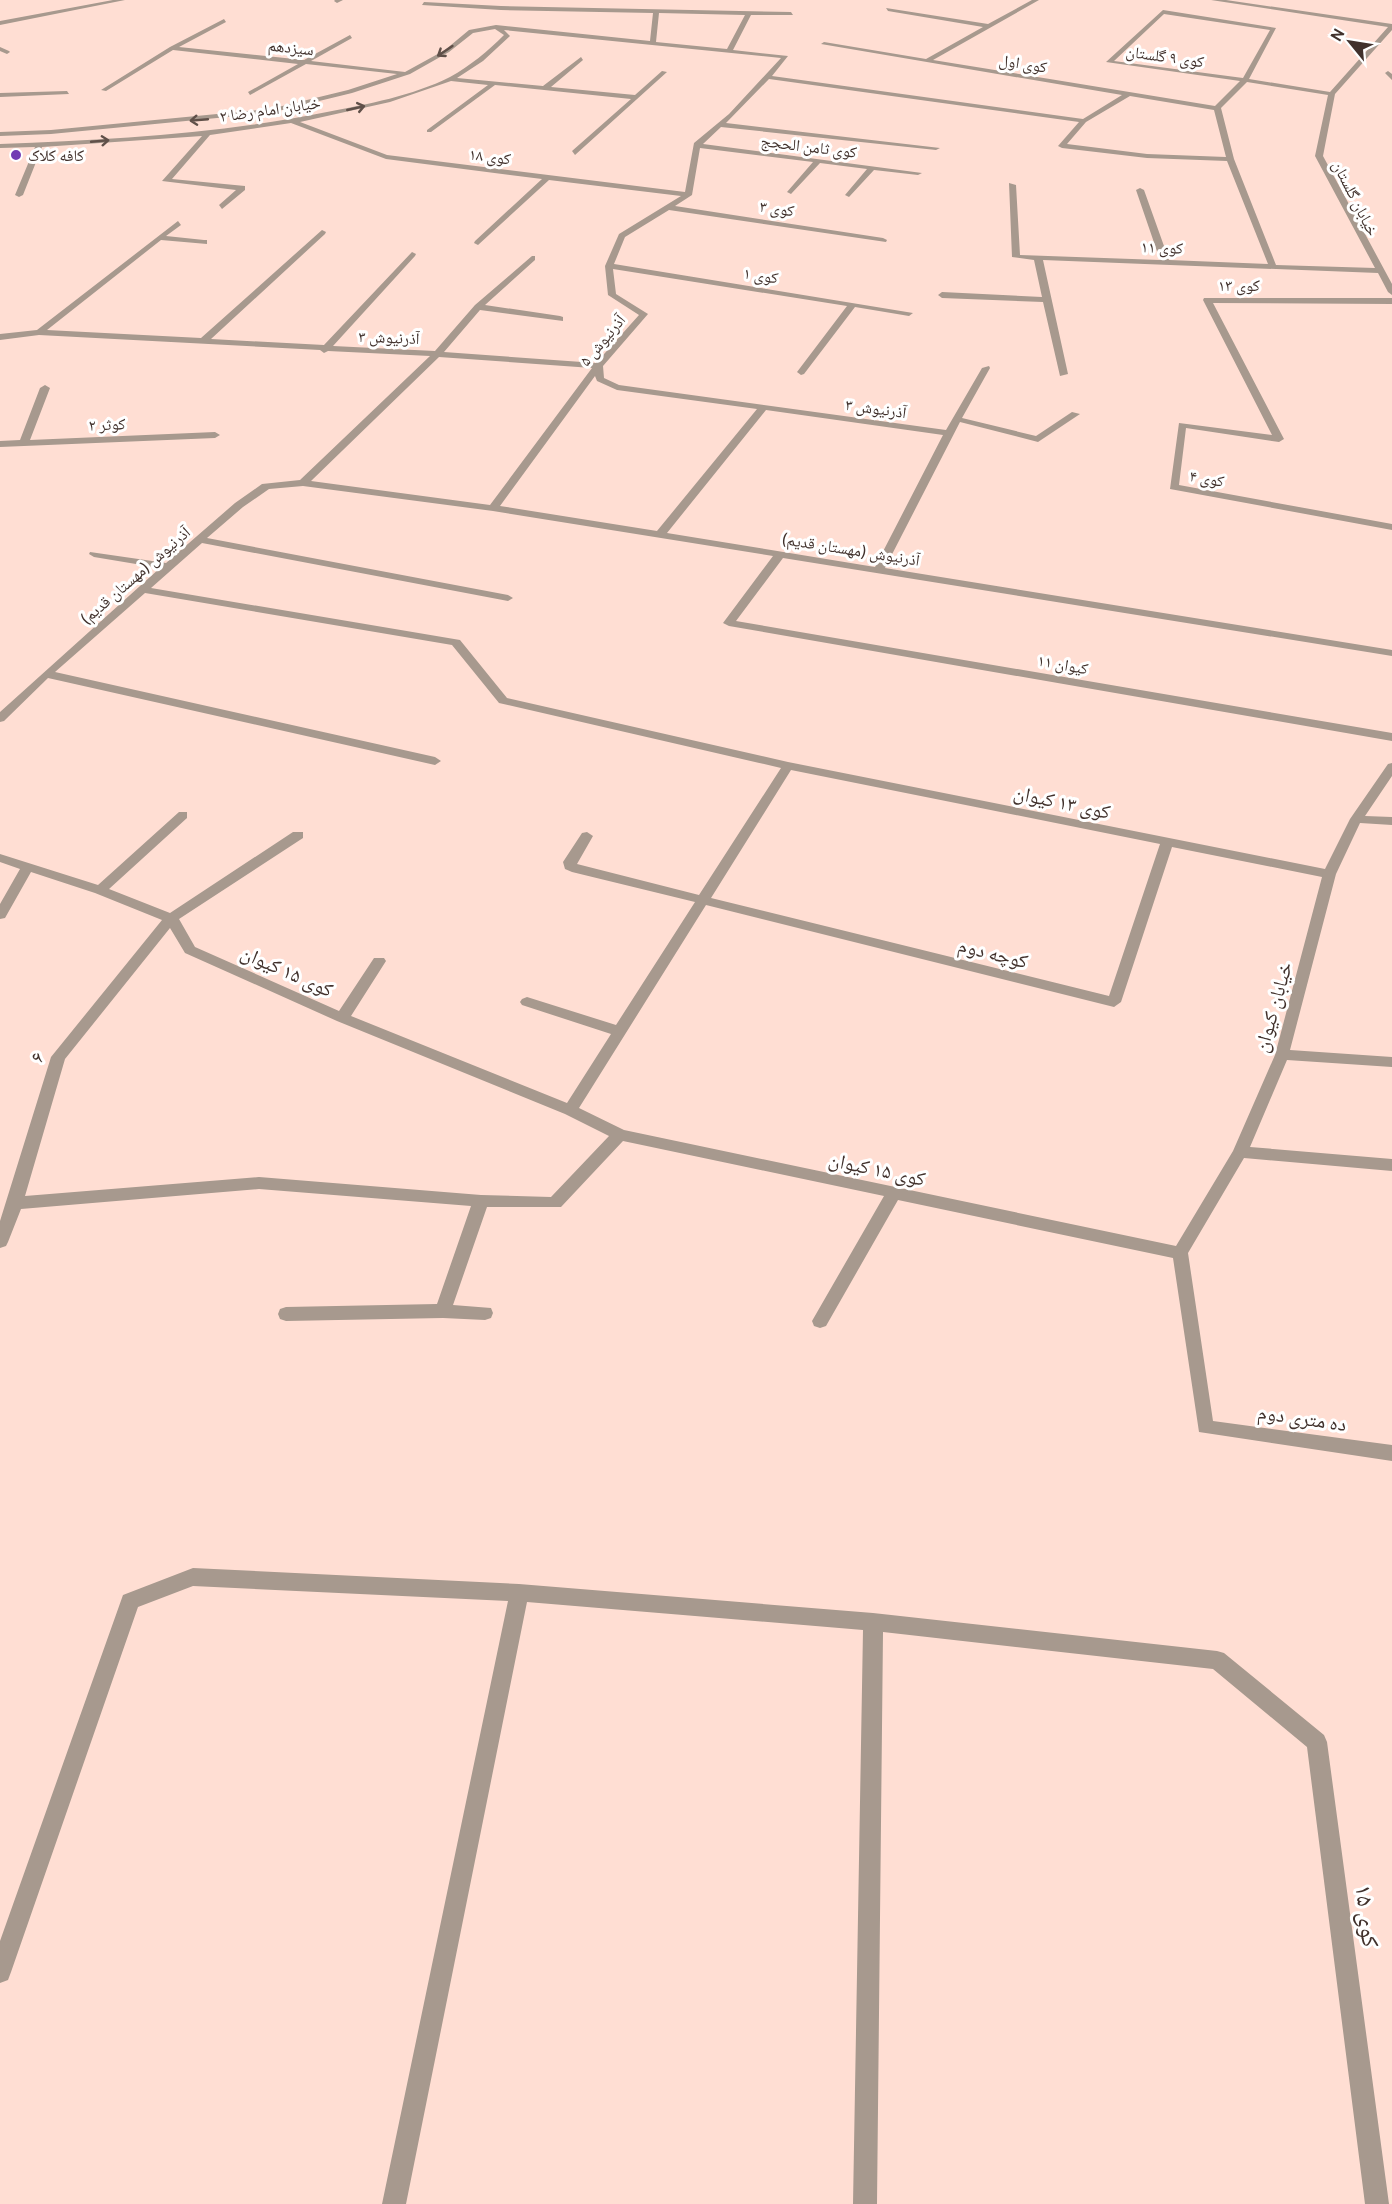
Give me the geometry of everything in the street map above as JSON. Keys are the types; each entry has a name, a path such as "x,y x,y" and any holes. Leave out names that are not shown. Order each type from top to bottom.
{"street":[{"path":"105,0 119,1"},
{"name":"خیابان امام رضا ۲","path":"496,27 504,0"},
{"path":"926,61 1036,0"},
{"path":"1214,0 1392,26"},
{"path":"0,22 119,1"},
{"path":"424,4 501,9 708,10 749,13 765,10 791,14"},
{"path":"888,9 990,26"},
{"path":"653,43 656,11"},
{"name":"کوی ۹ گلستان","path":"1217,108 1245,80 1274,29 1163,12 1109,62 1245,80 1332,94"},
{"path":"729,51 749,13"},
{"path":"104,90 172,48 224,21"},
{"name":"خیابان گلستان","path":"1392,26 1332,94 1319,156 1378,271 1392,292"},
{"path":"496,27 786,57 697,145 688,195 622,236 609,266"},
{"name":"خیابان امام رضا ۲","path":"0,134 215,118 270,111 350,92 408,73 447,51 471,31 496,27 508,35 488,54 449,79 379,103 295,122 209,132 0,146"},
{"path":"250,93 350,37"},
{"name":"کوی اول","path":"824,44 1217,108"},
{"name":"سیزدهم","path":"172,48 408,73"},
{"path":"544,89 581,59"},
{"path":"575,153 664,72"},
{"path":"767,77 1084,121"},
{"path":"449,79 635,98"},
{"path":"429,131 493,84"},
{"path":"0,95 67,93"},
{"path":"1128,94 1084,121 1062,146 1147,156 1230,159"},
{"path":"1217,108 1230,159 1273,267"},
{"name":"کوی ۱۸","path":"270,111 386,157 688,195"},
{"path":"720,124 936,148"},
{"path":"209,132 166,181 242,188 222,207"},
{"path":"19,195 39,145"},
{"name":"کوی ثامن الحجج","path":"697,145 918,173"},
{"path":"790,192 818,161"},
{"path":"849,195 872,167"},
{"path":"478,243 548,177"},
{"name":"کوی ۱۱","path":"1012,185 1016,256 1378,271"},
{"path":"1140,190 1166,262"},
{"name":"کوی ۳","path":"666,207 883,240"},
{"path":"39,332 178,223"},
{"path":"202,342 322,232"},
{"path":"161,238 204,242"},
{"path":"324,350 412,254"},
{"path":"303,483 437,354 478,307 532,258"},
{"path":"1038,258 1063,374"},
{"name":"کوی ۱","path":"609,266 909,314"},
{"name":"آذرنیوش ۵","path":"493,508 598,366 644,314 612,295 609,266"},
{"path":"942,295 1047,300"},
{"name":"کوی ۱۳","path":"1279,439 1207,300 1392,301"},
{"path":"801,372 852,305"},
{"path":"478,307 560,320"},
{"name":"آذرنیوش ۳","path":"0,337 39,332 324,350 437,354 598,366 600,379 616,387 949,433"},
{"path":"879,570 949,433 986,368"},
{"path":"25,441 45,388"},
{"path":"660,535 763,408"},
{"path":"957,419 1038,439 1076,414"},
{"name":"کوی ۴","path":"1279,439 1182,425 1174,487 1392,527"},
{"name":"کوثر ۲","path":"0,444 25,441 215,435"},
{"name":"آذرنیوش (مهستان قدیم)","path":"0,718 46,674 266,486 303,483 493,508 1392,653"},
{"path":"201,540 508,598"},
{"path":"94,554 171,567"},
{"name":"کیوان ۱۱","path":"780,554 729,623 1392,737"},
{"name":"کوی ۱۳ کیوان","path":"144,590 456,642 502,701 788,766 1329,874"},
{"path":"46,674 435,760"},
{"path":"570,1110 788,766"},
{"name":"خیابان کیوان","path":"1180,1253 1240,1152 1282,1055 1329,874 1356,819 1392,767"},
{"path":"100,890 183,815"},
{"path":"1356,819 1392,821"},
{"name":"۶","path":"0,1242 15,1203 58,1057 171,918 298,835"},
{"path":"587,836 570,862 570,866 701,901"},
{"name":"کوچه دوم","path":"701,901 1113,1002 1167,843"},
{"path":"0,858 100,890 171,918"},
{"path":"0,915 28,867"},
{"name":"کوی ۱۵ کیوان","path":"171,918 190,950 342,1018 570,1110 620,1136 1180,1253"},
{"path":"342,1018 379,961"},
{"path":"527,1002 619,1031"},
{"path":"1282,1055 1392,1062"},
{"path":"15,1203 259,1182 481,1201 555,1203 620,1136"},
{"path":"1240,1152 1392,1166"},
{"path":"820,1321 893,1194"},
{"path":"442,1311 481,1201"},
{"name":"ده متری دوم","path":"1180,1253 1205,1427 1392,1453"},
{"path":"286,1314 442,1311 485,1313"},
{"path":"0,1972 130,1601 193,1577 519,1593 873,1622 865,2204"},
{"path":"394,2204 519,1593"},
{"name":"کوی ۱۵","path":"873,1622 1217,1660 1317,1742 1377,2204"}],"place":[{"name":"کافه کلاک","path":"16,155"}]}
